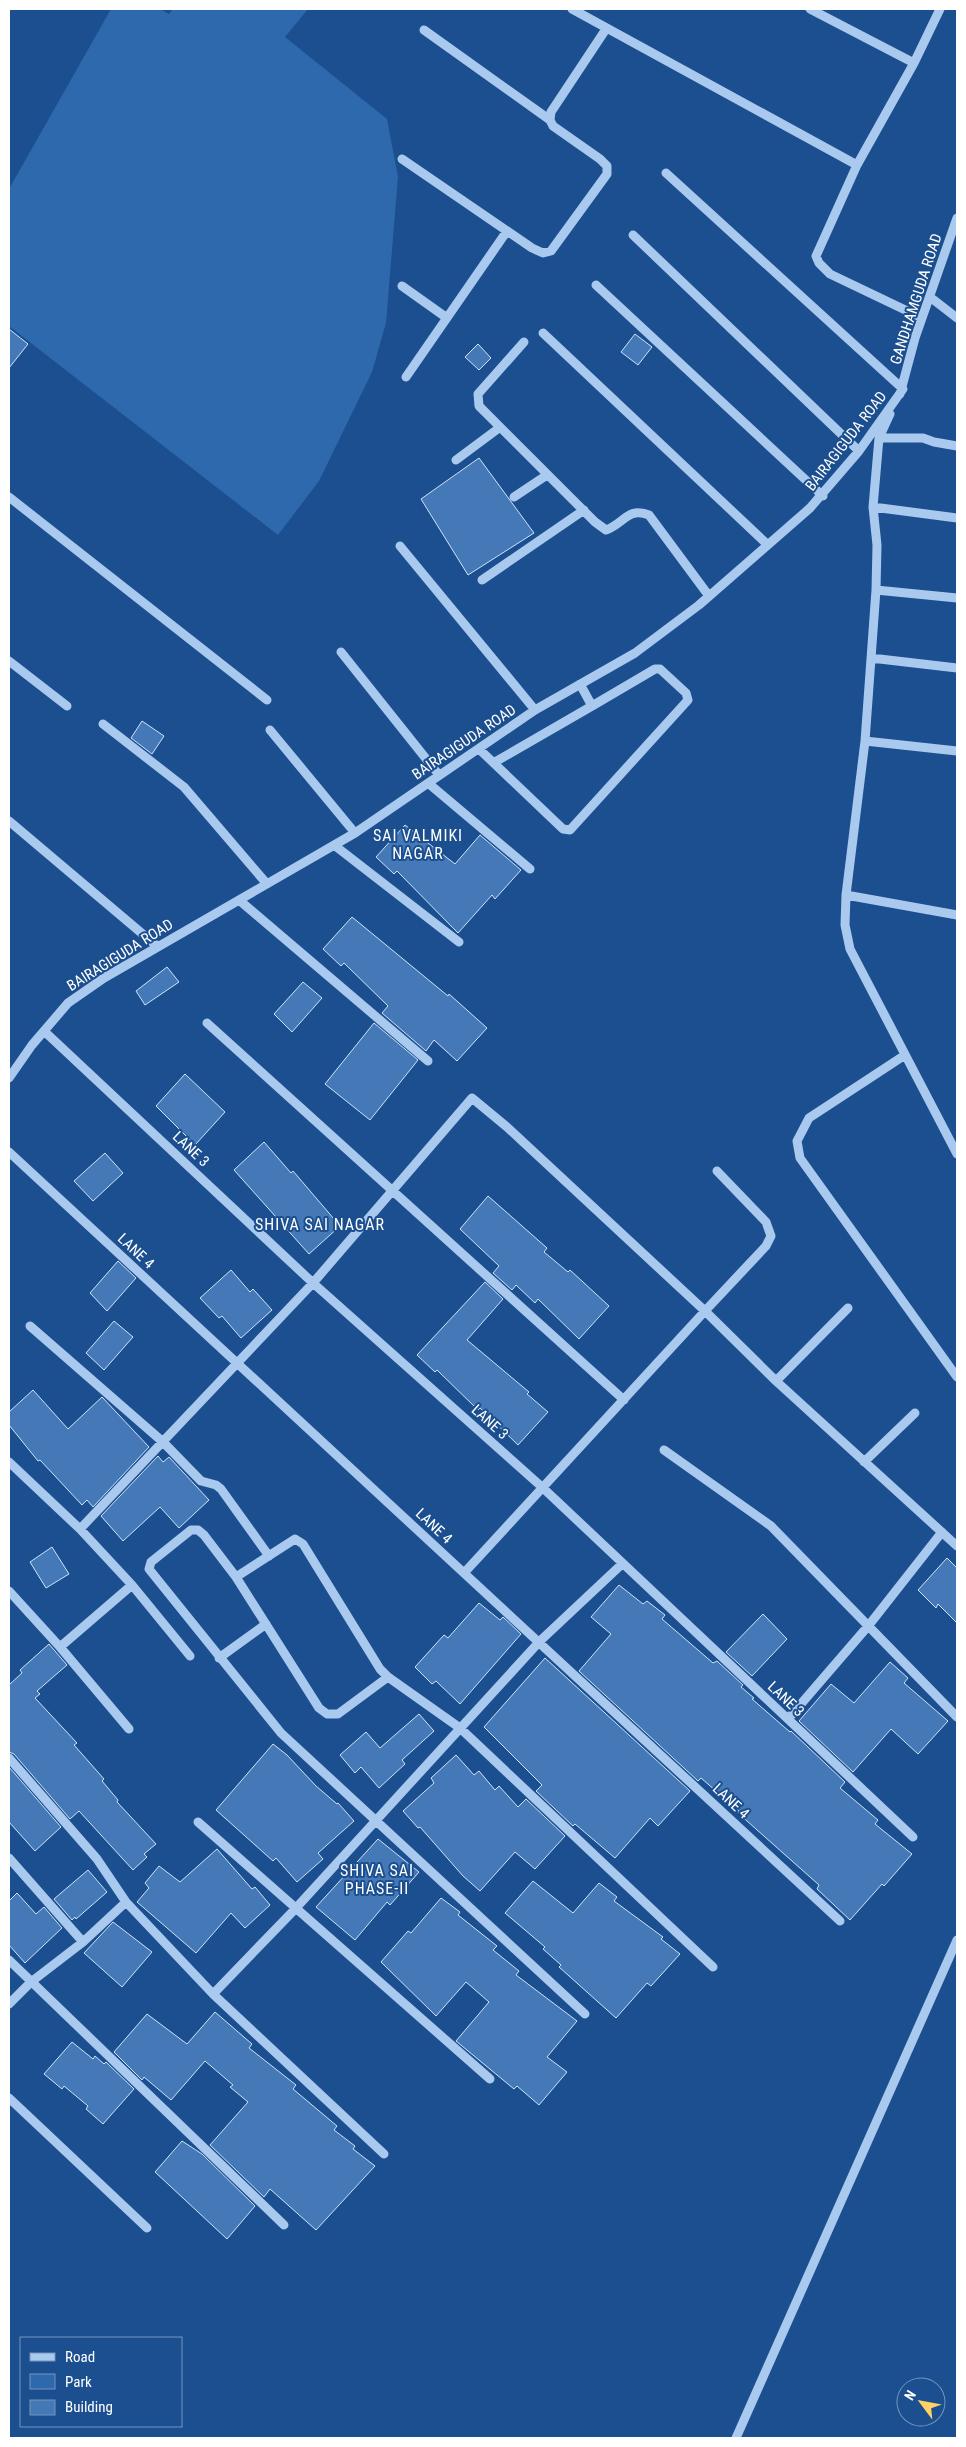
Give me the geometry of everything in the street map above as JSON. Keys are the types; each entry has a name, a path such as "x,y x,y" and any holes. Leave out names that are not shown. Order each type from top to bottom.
{"street":[{"path":"572,9 857,164"},
{"path":"810,9 914,63"},
{"path":"922,318 830,274 819,263 816,256 857,164 914,63 940,9"},
{"path":"550,120 551,112 606,29"},
{"path":"402,159 507,231 543,253 551,251 606,174 607,166 600,159 554,126 550,120 424,30"},
{"path":"666,173 902,389 878,438 873,507 878,545 876,590 864,741 846,895 846,925 850,949 957,1154"},
{"name":"GANDHAMGUDA ROAD","path":"902,389 922,318 957,221"},
{"path":"406,377 507,231"},
{"path":"633,235 859,451"},
{"path":"596,285 823,496"},
{"path":"402,286 447,318"},
{"path":"930,297 957,318"},
{"path":"543,333 768,545"},
{"path":"524,342 478,394 479,406 547,475 606,530 616,526 628,514 638,511 649,515 709,596"},
{"name":"BAIRAGIGUDA ROAD","path":"9,1078 44,1031 68,1003 104,978 354,833 535,710 635,653 709,596 823,496 859,451 902,389"},
{"path":"456,460 499,428"},
{"path":"878,438 923,438 957,446"},
{"path":"514,498 547,475"},
{"path":"9,497 267,700"},
{"path":"873,507 957,518"},
{"path":"482,580 584,510"},
{"path":"400,546 535,710"},
{"path":"876,590 957,598"},
{"path":"341,652 439,775"},
{"path":"871,658 957,668"},
{"path":"9,661 68,706"},
{"path":"479,749 495,762 563,829 570,830 688,700 686,693 664,672 655,669 495,762"},
{"path":"580,684 592,706"},
{"path":"103,724 184,787 267,884"},
{"path":"270,730 354,833"},
{"path":"864,741 957,751"},
{"path":"428,783 530,869"},
{"path":"9,821 158,947"},
{"path":"334,845 459,942"},
{"path":"846,895 957,915"},
{"path":"239,900 428,1060"},
{"path":"207,1023 624,1400"},
{"name":"LANE 3","path":"44,1031 313,1282 543,1488 913,1837"},
{"path":"905,1055 809,1118 798,1141 800,1158 957,1377"},
{"path":"80,1529 313,1282 472,1098 507,1127 864,1462 957,1546"},
{"name":"LANE 4","path":"9,1152 540,1641 840,1921"},
{"path":"464,1573 766,1246 771,1236 766,1222 717,1171"},
{"path":"776,1380 848,1308"},
{"path":"30,1326 163,1442 201,1481 216,1485 221,1489 269,1556"},
{"path":"864,1462 915,1413"},
{"path":"664,1450 771,1526 957,1716"},
{"path":"9,1462 80,1529 132,1585 190,1656"},
{"path":"388,1677 338,1714 327,1714 319,1708 236,1577 204,1535 198,1530 191,1530 152,1562 149,1569 281,1733 586,2014"},
{"path":"788,1719 869,1625 942,1532"},
{"path":"236,1577 295,1539 303,1544 380,1669 388,1677 460,1728 713,1967"},
{"path":"213,1994 296,1908 540,1641 622,1564"},
{"path":"60,1647 132,1585"},
{"path":"9,1591 60,1647 129,1729"},
{"path":"219,1658 266,1624"},
{"path":"9,1758 97,1859 126,1902 213,1994 384,2154"},
{"path":"198,1822 490,2079"},
{"path":"9,1858 83,1942"},
{"path":"9,2004 31,1982 83,1942 126,1902"},
{"path":"736,2438 957,1940"},
{"path":"9,1960 284,2225"},
{"path":"9,2098 147,2228"}],"green space":[{"path":"111,9 160,9 169,14 173,9 308,9 285,37 387,119 398,177 386,323 372,372 319,481 278,535 9,326 9,189"}],"building":[{"path":"9,329 28,344 9,368"},
{"path":"635,334 652,347 638,365 621,352"},
{"path":"478,344 491,358 479,370 465,357"},
{"path":"479,458 534,533 468,575 421,499"},
{"path":"142,721 164,736 152,754 131,738"},
{"path":"405,825 455,864 480,835 521,870 495,899 492,895 458,933 397,871 394,874 376,857"},
{"path":"352,917 448,996 449,994 487,1028 457,1061 434,1040 426,1051 382,1013 388,1006 344,963 341,966 323,949"},
{"path":"167,967 179,982 145,1005 136,991"},
{"path":"303,982 322,998 292,1032 274,1014"},
{"path":"374,1023 418,1060 370,1120 325,1084"},
{"path":"185,1074 225,1112 195,1145 156,1106"},
{"path":"264,1142 291,1173 293,1171 340,1226 309,1254 234,1170"},
{"path":"105,1153 123,1173 93,1201 74,1181"},
{"path":"488,1196 547,1248 544,1252 568,1272 570,1270 609,1306 579,1339 538,1299 535,1303 516,1285 512,1290 493,1273 499,1266 460,1229"},
{"path":"118,1261 136,1278 107,1311 90,1293"},
{"path":"231,1270 250,1292 253,1289 272,1310 241,1338 222,1316 219,1318 200,1298"},
{"path":"485,1282 503,1299 467,1340 529,1392 527,1394 548,1412 518,1445 480,1408 478,1410 437,1370 435,1372 417,1355"},
{"path":"114,1321 133,1337 104,1370 86,1353"},
{"path":"33,1390 68,1429 102,1397 149,1447 93,1507 87,1500 82,1505 40,1460 38,1461 9,1425 9,1412"},
{"path":"158,1456 163,1462 169,1457 209,1500 179,1528 160,1507 123,1541 101,1516"},
{"path":"52,1547 69,1574 46,1588 30,1562"},
{"path":"947,1558 957,1568 957,1623 938,1604 936,1608 918,1590"},
{"path":"619,1585 643,1604 647,1601 665,1615 662,1619 713,1663 717,1661 743,1685 741,1687 754,1698 752,1699 791,1731 845,1782 840,1788 878,1820 875,1824 912,1854 884,1886 882,1884 850,1920 817,1889 819,1885 738,1813 739,1811 701,1778 698,1781 579,1671 611,1634 591,1617"},
{"path":"479,1603 500,1620 503,1617 521,1634 460,1704 436,1681 432,1684 415,1667 444,1635 448,1638"},
{"path":"763,1614 787,1639 752,1676 726,1652"},
{"path":"49,1644 67,1665 37,1691 40,1694 35,1698 77,1743 74,1745 104,1779 102,1781 118,1800 117,1802 156,1844 144,1854 147,1857 133,1870 79,1811 70,1819 14,1754 9,1752 9,1685 22,1673 20,1670"},
{"path":"545,1658 690,1791 658,1826 650,1818 615,1858 575,1824 573,1826 536,1791 542,1785 484,1727"},
{"path":"890,1662 908,1678 904,1683 948,1721 918,1754 891,1729 853,1772 799,1721 831,1684 854,1703"},
{"path":"419,1714 434,1731 402,1760 405,1764 379,1788 361,1767 355,1773 340,1755 366,1732 380,1748"},
{"path":"273,1744 287,1755 316,1786 338,1803 354,1821 318,1853 323,1859 297,1882 276,1858 273,1861 216,1810"},
{"path":"456,1755 474,1775 479,1771 495,1790 499,1786 518,1807 526,1799 565,1836 535,1869 515,1852 480,1891 463,1876 420,1827 418,1828 403,1811 434,1783 431,1778"},
{"path":"9,1767 61,1827 35,1851 9,1822"},
{"path":"378,1839 419,1872 390,1905 387,1902 355,1940 316,1907"},
{"path":"217,1849 252,1889 255,1887 270,1905 245,1928 231,1913 196,1953 137,1902 149,1888 145,1883 159,1866 180,1882"},
{"path":"88,1870 107,1892 76,1919 75,1917 72,1920 54,1899"},
{"path":"533,1881 573,1913 599,1883 617,1897 614,1901 663,1937 661,1939 680,1954 651,1986 647,1983 616,2018 559,1967 561,1965 543,1949 545,1947 505,1913"},
{"path":"17,1893 36,1914 44,1907 62,1928 25,1963 9,1945 9,1901"},
{"path":"441,1898 460,1912 458,1915 497,1946 493,1950 519,1971 516,1975 577,2021 547,2057 567,2072 539,2105 517,2086 514,2089 456,2041 489,2002 466,1982 436,2016 381,1962 408,1931 411,1933"},
{"path":"113,1922 152,1952 122,1987 84,1953"},
{"path":"215,2012 252,2044 249,2048 296,2085 293,2089 337,2126 334,2130 355,2146 353,2149 375,2166 316,2230 270,2189 264,2197 210,2145 248,2102 230,2087 233,2085 205,2061 171,2100 144,2077 142,2080 114,2052 147,2014 187,2044"},
{"path":"72,2042 93,2059 95,2056 104,2064 106,2062 134,2089 103,2124 86,2109 88,2106 64,2086 62,2089 44,2074"},
{"path":"182,2141 202,2154 255,2206 227,2239 155,2172"}],"district":[{"name":"SAI VALMIKI NAGAR","path":"418,844"},
{"name":"SHIVA SAI NAGAR","path":"320,1224"},
{"name":"SHIVA SAI PHASE-II","path":"377,1879"}]}
